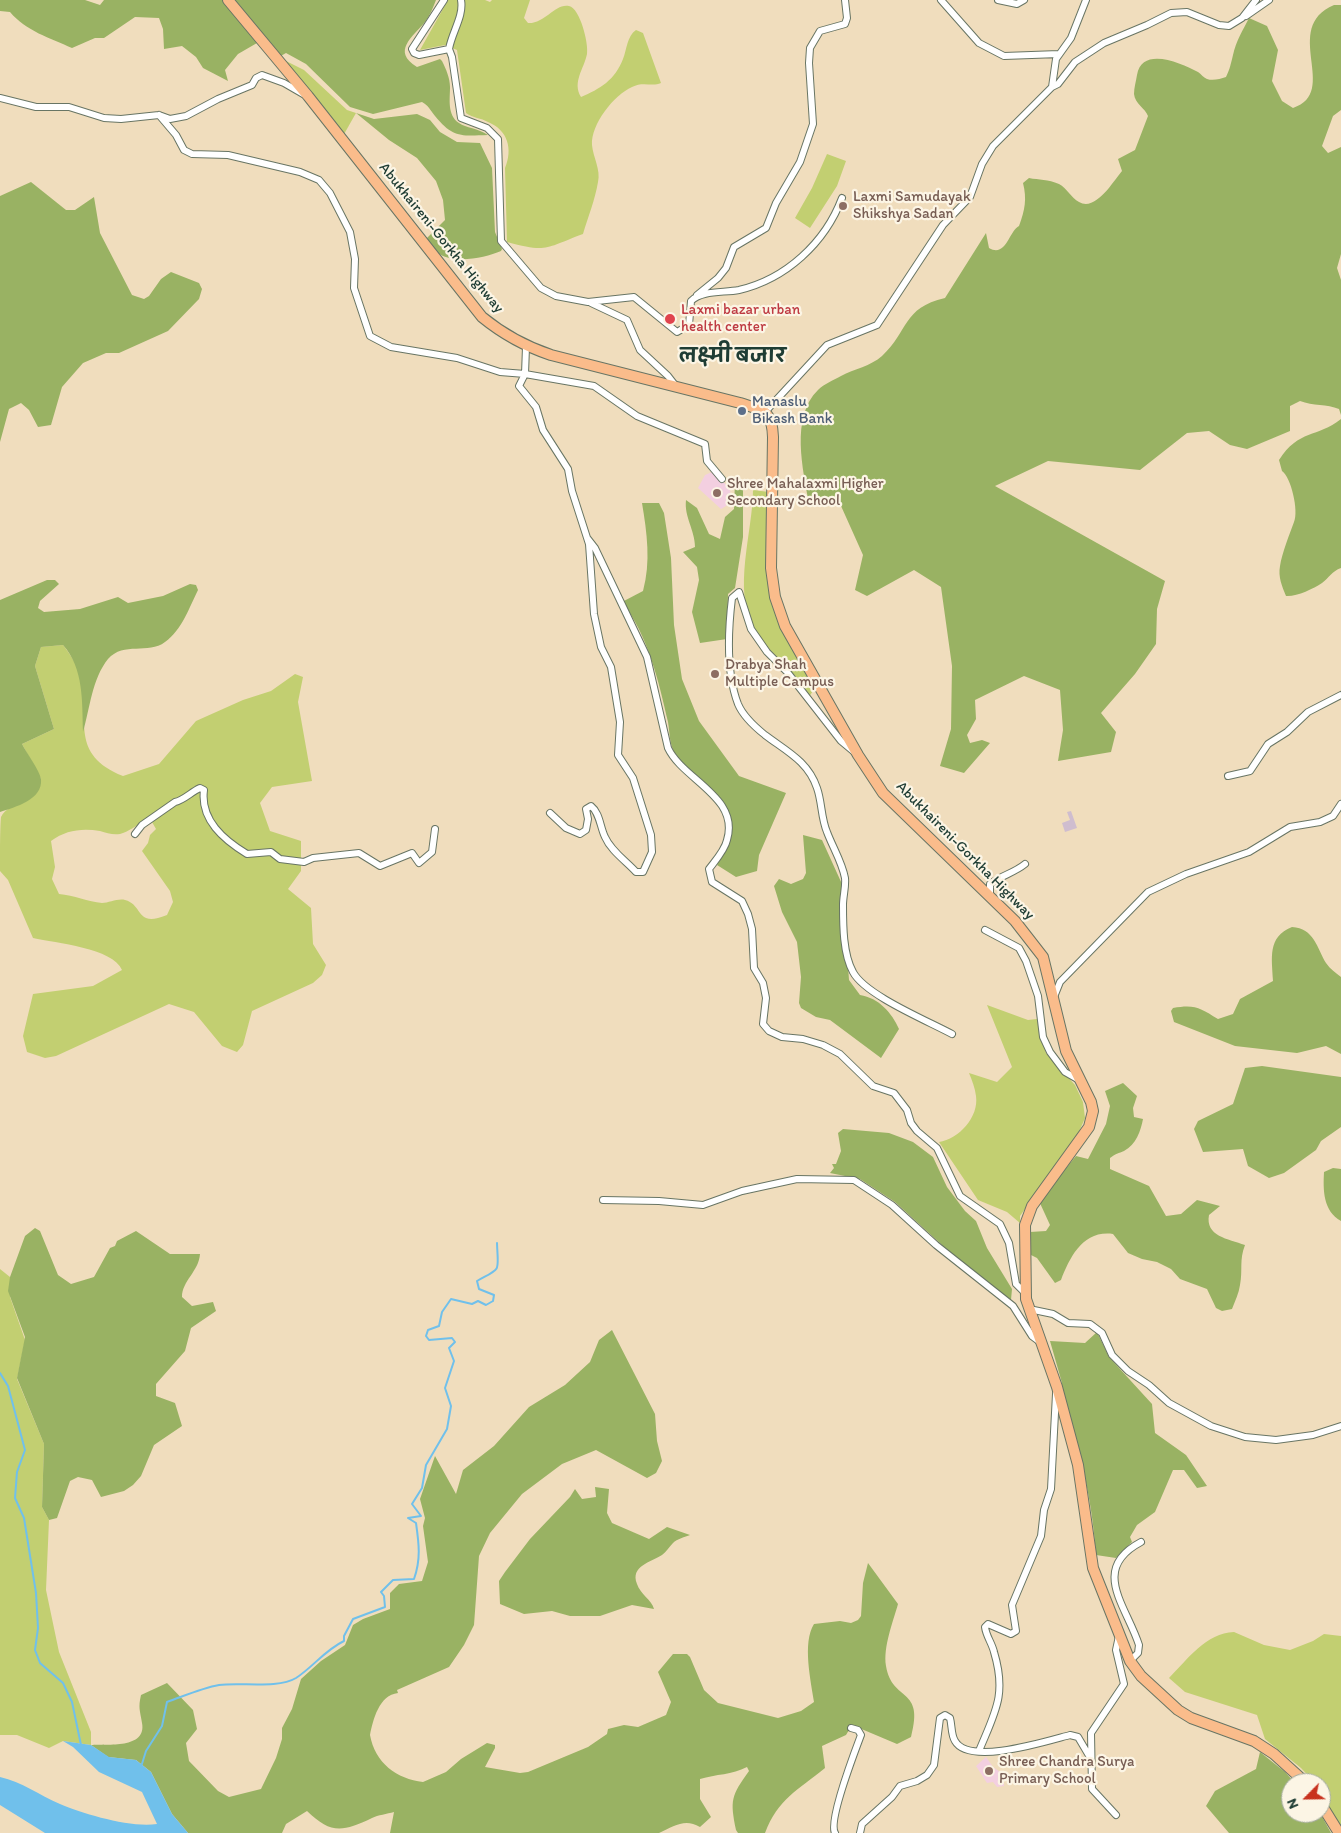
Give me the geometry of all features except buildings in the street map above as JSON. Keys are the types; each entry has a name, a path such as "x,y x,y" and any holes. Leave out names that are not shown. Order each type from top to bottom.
{"main road":[{"name":"Abukhaireni-Gorkha Highway","path":"228,0 308,96 482,317 511,340 526,347 766,411 773,426 771,535 775,597 785,626 858,755 893,805 1015,921 1043,957 1066,1051 1091,1102 1092,1119 1081,1140 1032,1206 1024,1225 1024,1292 1057,1388 1078,1465 1093,1568 1104,1599 1130,1661 1141,1676 1178,1710 1191,1718 1254,1741 1274,1754 1295,1773"},
{"path":"1331,1820 1339,1833"}],"street":[{"path":"444,0 412,48 414,53 419,55 449,49"},
{"path":"461,0 463,11 451,34 449,49 452,57 461,118 487,128 498,139 501,241 541,288 556,296 588,302 627,320 640,350 675,386"},
{"path":"588,302 634,297 677,332 689,325 691,301 722,273 734,247 766,228 776,203 800,162 813,124 809,63 810,48 820,31 845,24 847,18 845,0"},
{"path":"941,0 979,43 1004,56 1059,54"},
{"path":"998,0 1017,4 1024,0"},
{"path":"1052,87 1056,59 1071,38 1086,0"},
{"path":"1242,18 1256,0"},
{"path":"766,411 827,345 877,325 943,224 970,198 982,164 993,146 1052,87 1058,84 1075,62 1104,43 1171,13 1187,12 1219,25 1229,26 1269,0"},
{"path":"0,98 36,107 69,107 104,118 121,119 159,115 170,119 186,116 252,84 256,78 262,76 284,83 308,96"},
{"path":"159,115 176,135 184,150 192,154 228,155 300,172 319,180 334,200 350,232 355,259 354,288 370,336 391,347 457,358 500,372 525,374 594,386 637,416 705,444 707,461 722,479"},
{"path":"696,295 739,289 772,279 794,264 809,250 835,216 842,198"},
{"path":"526,347 525,374 520,386 536,407 543,430 568,469 572,492 586,536 594,614 600,647 611,667 620,722 618,755 634,778 651,835 652,852 643,872 636,872 605,839 597,810 591,806 586,809 588,819 586,830 580,834 566,828 550,813"},
{"path":"586,536 595,548 647,657 666,741 674,760 716,796 728,817 727,840 708,869 712,882 742,901 748,914 752,929 754,968 763,983 766,998 763,1024 769,1031 782,1037 803,1039 823,1045 840,1054 873,1086 894,1093 907,1110 912,1124 917,1131 937,1148 950,1172 954,1188 960,1196 1000,1224 1011,1252 1016,1284 1019,1290 1024,1292"},
{"path":"858,755 840,741 788,673 767,652 751,629 739,592 732,598 729,622 731,662 738,704 744,714 764,734 802,762 816,785 826,832 838,856 845,880 843,905 845,942 852,971 860,982 874,992 952,1034"},
{"path":"1228,776 1250,771 1268,744 1287,732 1308,712 1341,695"},
{"path":"135,834 142,825 175,802 181,801 187,794 200,788 204,790 202,803 209,819 222,836 247,854 271,852 280,860 304,862 313,858 359,853 380,866 412,853 419,863 432,852 435,829"},
{"path":"1053,1001 1060,982 1148,892 1186,874 1249,852 1290,827 1320,822 1333,816 1341,804"},
{"path":"990,896 990,884 1000,876 1015,872 1025,864"},
{"path":"984,930 1019,948 1026,961 1038,996 1043,1038 1050,1052 1065,1072 1082,1082"},
{"path":"603,1200 659,1200 703,1205 742,1191 798,1179 854,1180 892,1205 936,1245 1013,1306 1032,1336 1041,1343"},
{"path":"1029,1309 1053,1314 1068,1323 1090,1324 1102,1333 1112,1355 1128,1370 1169,1403 1211,1426 1245,1437 1276,1440 1314,1435 1341,1426"},
{"path":"979,1751 1000,1700 1000,1681 994,1651 985,1626 988,1624 997,1626 1012,1634 1016,1631 1012,1605 1041,1536 1044,1510 1051,1490 1057,1388"},
{"path":"1130,1661 1138,1653 1139,1645 1119,1598 1114,1576 1114,1566 1126,1550 1142,1542"},
{"path":"1116,1815 1092,1789 1091,1734 1124,1684 1116,1650 1119,1632"},
{"path":"860,1833 862,1824 892,1797 900,1786 917,1781 927,1775 934,1765 940,1718 946,1715 950,1718 953,1739 959,1746 986,1753 1004,1751 1070,1735 1078,1737 1091,1758"},
{"path":"835,1833 833,1822 861,1735 858,1730 851,1728"}],"shaded area":[{"name":"Shree Mahalaxmi Higher Secondary School","path":"712,472 730,488 731,503 721,509 698,488 705,475"},
{"path":"1071,811 1077,828 1065,832 1062,823 1070,820 1067,812"},
{"name":"Shree Chandra Surya Primary School","path":"986,1757 993,1767 1003,1774 1004,1786 997,1787 993,1782 987,1783 976,1766"}],"green space":[{"path":"0,0 85,0 100,5 104,0 223,0 257,43 238,54 225,70 228,81 203,68 196,57 182,46 164,49 163,29 159,18 135,17 104,38 95,38 72,48 31,29 16,19 10,12 0,11"},
{"path":"232,0 436,0 427,19 407,44 406,55 409,61 417,67 440,59 448,74 450,106 455,120 462,125 488,135 471,136 453,132 441,123 422,102 373,114 350,107 306,64 286,53 279,57"},
{"path":"448,0 485,0 490,2 492,0 530,0 524,18 528,23 540,20 554,10 564,6 573,8 583,27 587,49 586,60 578,81 581,97 601,87 616,73 633,33 636,30 643,33 661,83 640,84 625,91 611,103 599,120 595,128 592,145 599,177 583,234 553,246 539,248 507,242 505,168 509,154 507,141 495,125 466,113 457,50 445,45 420,50"},
{"path":"1334,5 1341,5 1341,110 1333,116 1322,146 1328,153 1341,147 1341,254 1337,268 1341,280 1341,415 1339,409 1334,407 1300,401 1290,406 1290,431 1247,449 1230,445 1209,431 1187,433 1140,470 1048,461 995,486 1165,581 1157,609 1156,644 1135,674 1101,713 1116,732 1111,752 1058,761 1063,730 1060,690 1024,676 975,700 976,719 967,735 970,743 982,740 990,743 964,773 940,766 951,729 952,666 941,587 914,570 867,596 855,590 863,555 837,497 809,504 802,460 801,429 809,401 826,384 868,365 882,356 891,347 913,314 931,302 945,298 986,233 989,248 999,249 1007,243 1019,226 1023,215 1025,194 1023,183 1029,178 1047,180 1059,184 1076,200 1085,204 1092,203 1104,194 1122,171 1118,159 1135,150 1148,116 1136,101 1134,94 1140,66 1146,61 1163,59 1173,61 1191,68 1209,80 1226,77 1236,45 1249,18 1267,26 1278,50 1272,81 1282,101 1293,108 1306,100 1312,88 1313,74 1310,43 1312,29 1319,15"},
{"path":"286,61 304,70 347,110 356,113 343,136 284,64"},
{"path":"356,113 374,119 417,114 430,120 440,132 457,142 480,143 492,168 495,232 502,249 501,251 482,257 459,259 448,258 432,248 427,238 445,220 443,200 436,181 417,158 389,140"},
{"path":"827,154 846,161 837,186 810,228 795,218 812,188"},
{"path":"31,182 66,210 75,210 94,197 100,233 132,295 144,299 149,296 161,279 171,272 199,283 202,289 199,299 168,331 119,353 106,353 83,363 62,387 51,425 38,427 29,410 21,403 9,409 0,442 0,196"},
{"path":"1341,419 1341,568 1314,588 1299,594 1286,596 1280,570 1282,555 1294,522 1296,510 1291,487 1282,471 1279,460 1286,450 1301,438 1324,429"},
{"path":"735,480 743,483 743,537 735,588 728,594 727,639 700,643 692,612 699,580 697,567 683,552 695,547 686,500 697,508 709,534 720,539 725,517 734,509"},
{"path":"753,490 769,492 772,600 818,683 809,697 792,672 761,640 748,613 744,579"},
{"path":"642,503 659,503 664,513 671,558 674,625 682,679 699,721 739,776 786,793 759,855 757,871 736,877 717,865 730,840 731,829 726,812 714,795 682,764 674,751 665,707 646,644 622,602 643,591 647,569 647,547"},
{"path":"47,580 55,580 59,584 40,601 38,608 44,612 80,609 118,597 128,603 163,596 190,584 196,585 198,590 181,625 165,642 151,648 121,651 108,659 98,675 83,732 80,686 75,664 63,645 41,647 35,666 54,729 22,744 40,776 40,786 38,792 27,802 0,812 0,600"},
{"path":"63,645 71,656 81,679 85,735 88,747 106,767 123,776 159,764 196,721 243,700 271,691 295,674 303,677 298,702 312,781 272,787 260,803 270,831 301,841 301,871 288,889 311,908 313,944 326,965 322,975 313,983 252,1011 243,1045 237,1052 222,1046 194,1012 169,1004 56,1056 45,1058 27,1052 23,1036 33,994 93,986 122,970 108,956 83,948 33,938 8,880 0,871 1,817 10,808 33,796 38,789 41,779 22,744 54,729 35,666 41,647","holes":["145,821 152,822 156,829 150,835 148,843 142,851 170,891 173,902 167,915 150,919 125,900 102,903 59,894 52,879 55,867 51,841 62,834 81,830 120,834"]},
{"path":"803,835 822,840 842,884 849,980 860,995 873,999 884,1007 893,1017 899,1029 881,1058 830,1020 816,1017 801,1008 799,1003 801,977 797,942 782,912 774,886 779,879 791,884 803,879 806,873"},
{"path":"1292,927 1299,928 1310,935 1326,963 1341,977 1341,1054 1326,1046 1297,1053 1235,1046 1174,1022 1171,1011 1173,1008 1187,1006 1197,1008 1218,1019 1233,1014 1240,999 1273,981 1272,956 1275,942 1278,936"},
{"path":"987,1005 1028,1020 1037,1019 1046,1053 1075,1085 1083,1102 1085,1118 1078,1134 1020,1216 1020,1223 1007,1212 978,1200 939,1142 954,1137 971,1119 976,1104 976,1096 969,1073 997,1082 1012,1067"},
{"path":"1262,1066 1341,1077 1341,1127 1321,1141 1316,1150 1284,1173 1269,1178 1248,1166 1243,1149 1203,1152 1194,1129 1198,1121 1233,1104 1245,1068"},
{"path":"1123,1083 1137,1096 1133,1108 1134,1117 1143,1119 1132,1145 1110,1158 1110,1169 1149,1186 1166,1216 1181,1214 1197,1200 1220,1206 1209,1215 1211,1228 1219,1236 1245,1245 1242,1255 1241,1280 1232,1309 1222,1311 1216,1308 1207,1289 1180,1279 1171,1269 1157,1262 1142,1259 1128,1253 1113,1234 1093,1236 1086,1241 1073,1254 1061,1280 1055,1283 1037,1258 1029,1254 1030,1232 1046,1231 1050,1225 1039,1201 1076,1156 1088,1159 1106,1124 1110,1106 1105,1091"},
{"path":"843,1129 889,1133 913,1142 933,1157 947,1187 965,1211 976,1221 987,1248 1012,1289 1011,1300 964,1265 895,1202 860,1179 830,1173 834,1168 832,1164 836,1164 841,1151 838,1133"},
{"path":"1333,1168 1341,1169 1341,1221 1331,1212 1325,1200 1324,1172"},
{"path":"35,1228 40,1231 58,1275 71,1284 94,1277 110,1248 115,1246 117,1241 136,1231 170,1254 200,1254 197,1266 185,1286 182,1297 192,1306 213,1302 216,1311 191,1328 185,1351 156,1384 156,1396 175,1403 182,1426 154,1445 141,1476 133,1485 124,1491 101,1497 92,1480 78,1477 70,1481 57,1518 49,1520 42,1507 44,1444 17,1378 25,1337 8,1291 10,1277 25,1236"},
{"path":"0,1269 10,1277 10,1297 25,1340 17,1379 44,1444 42,1507 49,1520 46,1590 59,1652 91,1732 91,1745 63,1741 49,1748 17,1735 0,1735"},
{"path":"612,1330 655,1414 657,1441 662,1461 656,1473 647,1478 596,1450 562,1464 522,1494 490,1533 479,1556 474,1625 464,1645 449,1667 397,1690 398,1693 386,1698 378,1709 370,1735 377,1754 382,1761 396,1773 423,1782 446,1772 461,1759 487,1743 495,1745 495,1748 485,1767 520,1773 528,1772 588,1747 607,1734 608,1729 624,1725 638,1727 666,1715 671,1702 658,1672 673,1654 687,1654 690,1657 704,1690 718,1703 778,1718 801,1711 814,1702 808,1651 810,1632 814,1624 840,1621 851,1623 858,1620 861,1616 863,1583 868,1563 898,1604 887,1643 885,1659 889,1678 894,1686 911,1702 914,1710 911,1737 897,1744 852,1725 846,1735 822,1746 825,1768 783,1803 770,1821 765,1833 738,1833 736,1830 733,1812 735,1793 749,1771 747,1767 736,1772 700,1779 700,1799 711,1817 700,1827 695,1824 684,1823 659,1833 390,1833 394,1812 374,1817 352,1826 336,1828 322,1823 307,1811 286,1824 282,1833 188,1833 172,1814 151,1772 136,1760 108,1757 91,1745 124,1743 138,1737 142,1731 139,1706 141,1695 167,1683 193,1710 197,1729 186,1743 189,1761 218,1791 229,1797 261,1789 276,1758 282,1739 282,1728 292,1709 301,1679 321,1661 345,1645 353,1625 363,1619 390,1609 390,1593 399,1584 422,1581 428,1562 423,1526 425,1518 420,1499 435,1456 456,1494 463,1470 494,1446 529,1407 565,1385 590,1362 599,1340"},
{"path":"1097,1332 1109,1357 1152,1404 1155,1433 1186,1455 1207,1486 1197,1488 1184,1470 1173,1470 1155,1512 1137,1525 1130,1537 1132,1542 1116,1558 1096,1555 1088,1490 1073,1429 1060,1387 1062,1383 1050,1341 1085,1343"},
{"path":"595,1487 609,1489 607,1513 612,1523 649,1539 667,1527 690,1535 679,1539 662,1555 643,1565 636,1573 639,1588 654,1609 632,1605 600,1616 570,1616 552,1611 524,1614 500,1604 499,1581 530,1539 570,1497 575,1489 582,1499 596,1497"},
{"path":"1234,1632 1264,1645 1290,1650 1313,1641 1324,1634 1341,1636 1341,1828 1331,1812 1331,1773 1306,1773 1265,1739 1257,1715 1185,1692 1169,1678 1198,1648 1224,1633"},
{"path":"1260,1752 1286,1773 1281,1773 1281,1823 1326,1823 1331,1833 1229,1833 1206,1806 1215,1791 1256,1769"}],"water":[{"path":"63,1741 91,1745 109,1757 136,1760 151,1772 172,1814 188,1833 45,1833 0,1805 0,1777 23,1785 60,1804 94,1816 134,1824 157,1824 142,1792 99,1772 73,1747"}],"waterway":[{"path":"141,1767 146,1751 162,1726 167,1702 219,1685 269,1684 296,1678 331,1649 344,1641 344,1636 353,1619 385,1607 384,1596 381,1592 393,1580 414,1579 419,1551 418,1538 416,1523 408,1518 421,1516 412,1504 422,1488 426,1465 447,1429 451,1406 445,1388 454,1361 449,1348 455,1342 452,1338 429,1340 426,1336 428,1330 439,1326 442,1312 451,1299 472,1304 478,1301 486,1305 493,1301 494,1295 479,1289 477,1281 497,1268 497,1243"},
{"path":"0,1373 8,1386 25,1450 17,1472 15,1498 24,1518 36,1593 38,1628 35,1650 40,1663 63,1683 72,1702 81,1745"}],"place":[{"name":"Laxmi Samudayak Shikshya Sadan","path":"843,206"},
{"name":"Laxmi bazar urban health center","path":"670,319"},
{"name":"Manaslu Bikash Bank","path":"742,411"},
{"name":"Shree Mahalaxmi Higher Secondary School","path":"717,493"},
{"name":"Drabya Shah Multiple Campus","path":"715,674"},
{"name":"Shree Chandra Surya Primary School","path":"989,1771"}],"district":[{"name":"लक्ष्मी बजार","path":"732,357"}]}
